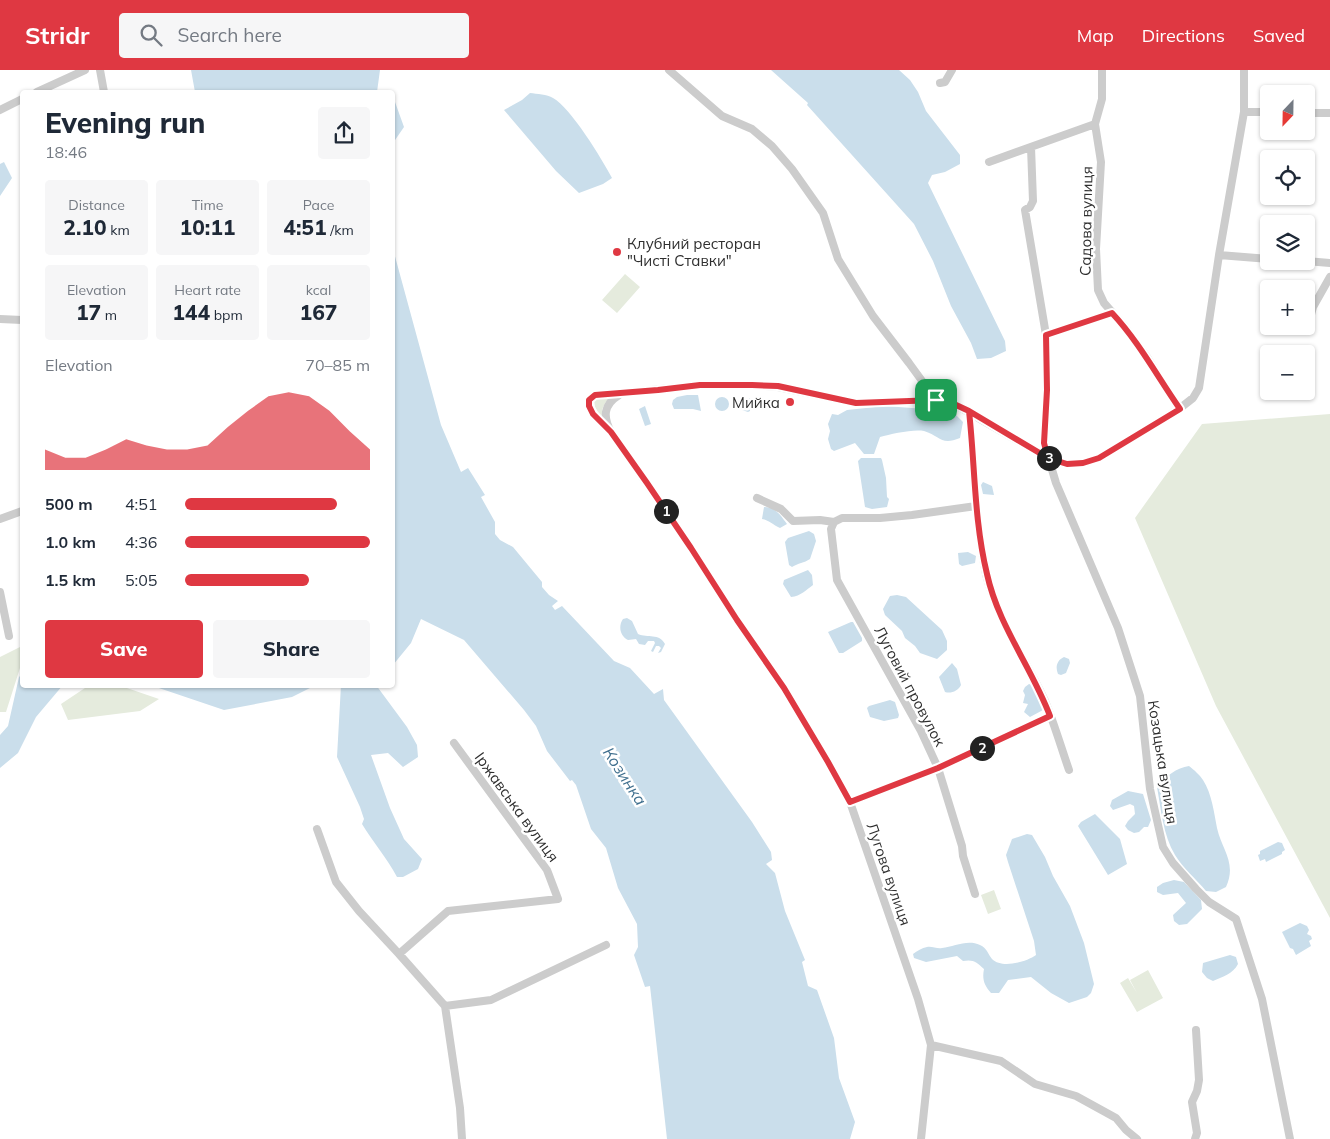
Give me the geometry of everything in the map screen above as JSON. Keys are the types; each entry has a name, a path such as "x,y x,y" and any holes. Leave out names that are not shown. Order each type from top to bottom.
{"street":[{"path":"41,90 85,70"},
{"path":"100,70 104,90"},
{"path":"669,70 722,116 752,129 772,146 792,169 823,213 838,259 873,316 936,400"},
{"path":"940,84 945,82 952,70"},
{"name":"Садова вулиця","path":"1102,70 1102,99 1095,124 1101,162 1096,249 1098,290 1104,303 1147,357 1180,409"},
{"path":"611,432 593,414 589,406 589,400 595,395 700,385 778,386 856,403 936,400 954,404 1048,458 1067,464 1083,463 1099,458 1180,409 1193,398 1199,388 1219,255 1244,112 1244,70"},
{"path":"0,110 20,101"},
{"path":"1244,112 1260,112"},
{"path":"1315,113 1330,113"},
{"path":"989,162 1095,124"},
{"name":"Козацька вулиця","path":"1031,147 1033,201 1030,207 1025,210 1046,335 1047,390 1044,443 1056,482 1118,628 1138,688 1143,716 1150,789 1163,847 1173,863 1209,902 1236,919 1262,999 1290,1139"},
{"path":"1219,255 1260,258"},
{"path":"1315,262 1330,263"},
{"path":"1315,303 1330,277"},
{"path":"1046,335 1112,313"},
{"path":"0,319 20,320"},
{"name":"Лугова вулиця","path":"623,393 612,400 606,409 607,422 611,432 784,688 850,802 918,999 931,1045 921,1139"},
{"path":"969,411 976,506 987,575 1015,645 1045,701 1069,770"},
{"path":"757,498 781,509 793,521 820,520 834,522 842,518 880,518 976,506"},
{"path":"0,519 20,512"},
{"name":"Луговий провулок","path":"834,522 831,529 837,580 903,696 938,768 962,846 962,856 975,894"},
{"path":"0,592 9,636"},
{"path":"850,802 938,768 1050,716"},
{"name":"Іржавська вулиця","path":"399,954 448,911 558,899 547,870 454,743"},
{"path":"317,830 336,882 359,911 445,1006 460,1108 462,1139"},
{"path":"445,1006 491,1000 606,946"},
{"path":"1195,1139 1192,1102 1199,1080 1196,1030"},
{"path":"931,1045 1001,1061 1035,1084 1076,1096 1116,1118 1137,1139"}],"shaded area":[{"path":"625,274 640,287 617,313 602,300"},
{"path":"613,396 604,406 602,419 595,407 594,399"},
{"path":"1330,414 1330,918 1216,706 1135,518 1202,424"},
{"path":"20,647 20,668 6,712 0,712 0,657"},
{"path":"85,688 127,688 159,699 140,711 68,720 61,704"},
{"path":"994,890 1001,909 988,914 981,895"},
{"path":"1148,970 1163,998 1137,1012 1120,983 1128,978 1137,993 1130,980"}],"water":[{"path":"191,70 380,70 377,90 195,90"},
{"path":"771,70 899,70 910,80 918,92 926,111 960,155 960,164 945,172 932,175 928,183 1005,341 1006,351 991,358 977,359 971,343 951,306 933,261 914,224 807,105 808,103"},
{"path":"530,93 542,94 553,98 568,112 586,135 612,178 603,184 579,193 556,171 504,110"},
{"path":"395,102 404,127 395,140"},
{"path":"4,162 12,178 0,196 0,164"},
{"name":"Козинка","path":"395,256 441,425 461,472 468,468 485,495 481,497 495,522 495,534 500,540 513,547 542,582 542,587 558,601 552,606 555,610 562,606 614,661 630,668 654,694 663,689 664,700 752,822 771,852 772,860 766,864 775,873 785,911 805,960 802,962 808,986 817,990 834,1038 839,1078 855,1122 850,1139 667,1139 650,986 645,987 634,955 638,947 637,924 618,888 606,848 591,829 576,785 572,780 570,781 547,751 536,726 524,710 464,640 421,619 411,643 395,663"},
{"path":"687,395 698,395 701,411 674,409 673,400"},
{"path":"719,397 725,397 729,404 725,411 719,411 715,407 715,401"},
{"path":"743,398 751,398 750,411 748,412 742,410"},
{"path":"645,406 651,424 645,426 639,409"},
{"path":"885,406 952,411 963,422 960,438 944,441 924,431 914,431 880,437 874,454 864,454 855,443 834,451 831,449 828,439 830,431 828,424 832,414 838,415 847,410"},
{"path":"861,458 881,458 886,478 887,497 889,499 887,507 872,509 865,507 858,461"},
{"path":"983,482 992,486 994,495 983,494 981,485"},
{"path":"764,507 775,510 787,524 780,528 762,519"},
{"path":"809,531 814,534 816,541 810,559 792,567 789,565 785,542 788,538"},
{"path":"968,552 976,556 975,563 962,566 959,564 958,553"},
{"path":"808,570 812,575 813,585 801,594 791,597 783,584 784,580"},
{"path":"890,596 906,597 942,630 947,641 947,650 937,659 920,653 905,638 902,631 885,615 883,609"},
{"path":"627,618 632,621 638,634 660,638 663,641 665,644 661,652 658,653 661,648 659,646 656,646 653,652 651,651 655,643 654,641 648,641 645,645 639,644 636,639 628,640 625,638 620,628 623,619"},
{"path":"853,622 862,641 843,653 839,653 828,632"},
{"path":"1064,657 1069,659 1070,663 1066,673 1061,675 1058,674 1057,666 1058,662"},
{"path":"952,663 957,669 961,685 956,690 947,693 939,677"},
{"path":"19,677 20,688 60,688 36,717 18,753 0,768 0,735 8,726"},
{"path":"1029,684 1032,685 1044,707 1043,710 1030,717 1024,712 1028,704 1023,703 1025,695 1023,691"},
{"path":"159,688 310,688 292,697 224,710"},
{"path":"341,688 378,688 407,727 417,745 418,757 403,767 388,753 371,755 390,808 404,839 422,859 418,869 403,877 397,877 362,824 364,819 360,807 337,757"},
{"path":"890,700 895,702 899,715 898,718 884,721 870,717 867,708 869,706"},
{"path":"1189,766 1202,778 1209,791 1219,836 1228,857 1230,871 1226,887 1216,892 1206,891 1178,860 1171,847 1163,822 1157,787 1172,773"},
{"path":"1128,791 1143,794 1151,820 1148,827 1144,827 1139,832 1134,833 1125,826 1135,814 1134,806 1130,804 1113,810 1110,806 1112,800"},
{"path":"1095,814 1120,839 1127,864 1108,875 1078,826 1081,822"},
{"path":"1027,834 1032,835 1045,857 1053,876 1070,906 1084,943 1094,984 1091,993 1087,997 1069,1003 1051,993 1031,977 1008,980 999,993 991,993 984,982 984,969 975,962 970,960 963,961 957,956 926,962 914,958 913,954 927,947 940,948 975,943 986,949 992,959 1002,964 1020,962 1036,955 1034,941 1006,855 1012,839"},
{"path":"1278,842 1282,843 1285,850 1282,854 1266,862 1265,859 1260,861 1258,855 1260,851"},
{"path":"1174,880 1184,882 1201,900 1202,909 1187,924 1179,925 1174,921 1173,915 1186,903 1178,893 1163,895 1157,892 1157,887"},
{"path":"1300,923 1307,926 1309,930 1307,934 1312,939 1309,941 1311,946 1296,955 1282,932"},
{"path":"1230,955 1236,957 1238,964 1227,975 1213,981 1202,972 1203,963"}],"place":[{"name":"Клубний ресторан \"Чисті Ставки\"","path":"617,252"},
{"name":"Мийка","path":"790,402"}],"route":[{"path":"936,400 856,403 778,386 752,385 700,385 595,395 589,400 589,406 593,414 611,432 647,483 784,688 850,802 938,768 1050,716 1045,701 1015,645 987,575 976,506 969,411 1048,458 1067,464 1083,463 1099,458 1180,409 1162,384 1147,357 1112,313 1046,335 1047,390 1044,443 1048,458 1009,434 969,411 954,404 936,400"}]}
